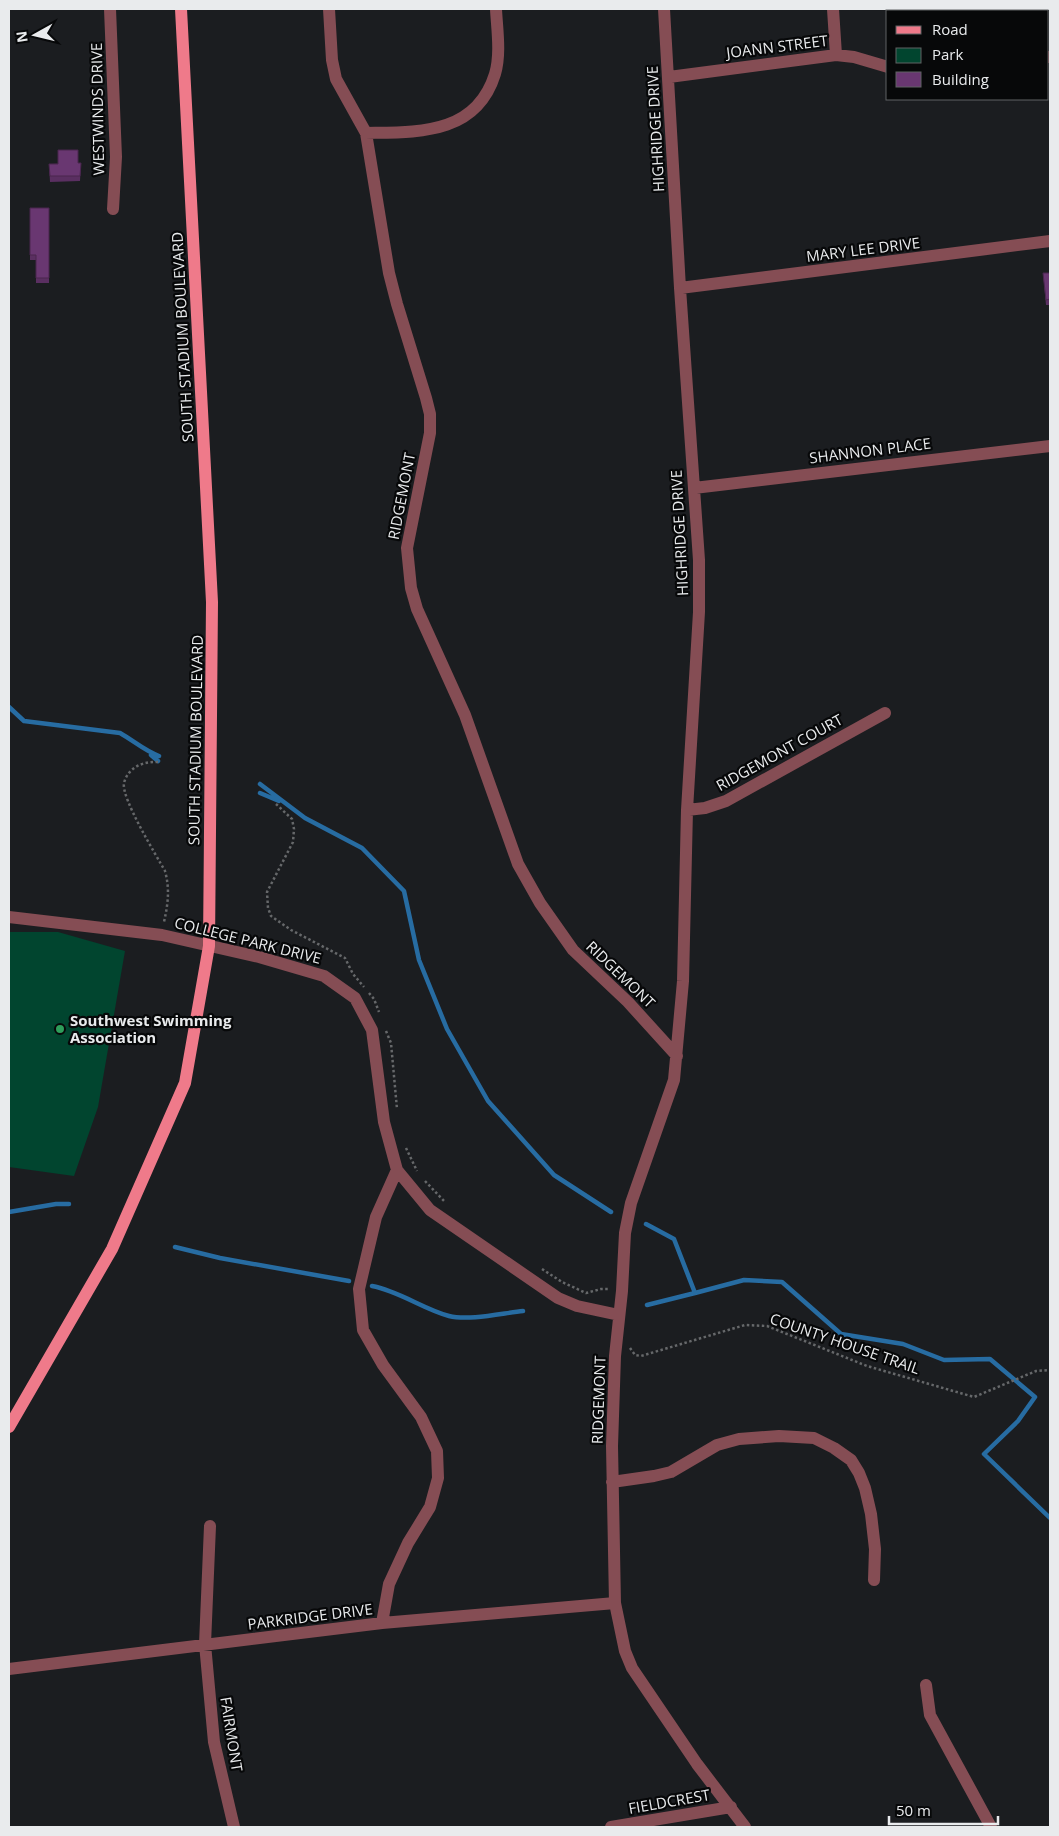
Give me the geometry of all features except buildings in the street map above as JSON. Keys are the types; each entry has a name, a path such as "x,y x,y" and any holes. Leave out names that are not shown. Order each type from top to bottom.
{"main road":[{"name":"SOUTH STADIUM BOULEVARD","path":"9,1428 112,1249 185,1083 209,946 212,602 181,9"}],"street":[{"name":"WESTWINDS DRIVE","path":"110,9 116,157 113,209"},
{"name":"RIDGEMONT","path":"329,9 332,60 336,79 366,133 389,273 430,414 430,433 407,548 411,588 417,608 465,715 518,864 540,903 573,950 628,1002 677,1056 674,1080 631,1203 625,1233 612,1446 615,1603 625,1651 632,1668 697,1764 745,1827"},
{"path":"366,133 433,130 456,123 485,97 496,73 498,51 496,9"},
{"name":"HIGHRIDGE DRIVE","path":"664,9 680,288 699,560 699,612 687,810 683,981 677,1056"},
{"path":"833,9 836,55"},
{"name":"JOANN STREET","path":"669,77 836,55 854,57 886,66"},
{"name":"MARY LEE DRIVE","path":"680,288 1050,241"},
{"name":"SHANNON PLACE","path":"694,488 1050,446"},
{"name":"RIDGEMONT COURT","path":"687,810 705,808 726,801 884,712"},
{"name":"COLLEGE PARK DRIVE","path":"9,917 162,935 259,957 324,976 355,998 372,1030 384,1122 397,1170 430,1210 558,1298 577,1306 619,1316"},
{"path":"382,1623 389,1584 408,1543 430,1507 438,1478 437,1452 421,1417 383,1364 363,1330 359,1289 376,1217 397,1170"},
{"path":"612,1482 671,1472 717,1445 740,1439 779,1436 814,1438 834,1448 851,1460 859,1473 865,1488 871,1514 875,1548 874,1580"},
{"name":"FAIRMONT","path":"210,1526 205,1644 214,1742 234,1827"},
{"name":"PARKRIDGE DRIVE","path":"9,1669 382,1623 615,1603"},
{"path":"926,1685 930,1715 992,1827"},
{"name":"FIELDCREST","path":"612,1827 731,1807"}],"path":[{"path":"158,762 148,762 137,766 124,783 128,801 165,871 168,882 168,905 162,935"},
{"path":"276,804 292,819 294,829 293,842 267,892 268,908 271,916 291,930 345,958 353,974 374,999 381,1016"},
{"path":"384,1025 391,1043 398,1110"},
{"path":"404,1142 417,1172"},
{"path":"424,1179 450,1209"},
{"path":"538,1267 562,1282 586,1293 601,1289"},
{"name":"COUNTY HOUSE TRAIL","path":"629,1346 635,1355 641,1356 745,1325 767,1326 866,1366 974,1398 1036,1371 1050,1370"}],"green space":[{"name":"Southwest Swimming Association","path":"9,932 58,932 125,951 98,1107 74,1176 9,1167"}],"waterway":[{"path":"9,707 24,721 120,733 144,749 159,756"},
{"path":"151,755 158,761"},
{"path":"260,784 305,818 362,848 404,891 419,960 447,1029 488,1101 554,1175 611,1212"},
{"name":"COUNTY HOUSE TRAIL","path":"260,793 279,801"},
{"path":"9,1212 56,1204 69,1204"},
{"path":"646,1224 674,1239 695,1293 744,1280 782,1282 841,1334 903,1344 944,1360 990,1359 1035,1397 1018,1421 984,1454 1050,1518"},
{"path":"175,1247 220,1258 349,1281"},
{"path":"372,1286 382,1288 449,1316 466,1318 523,1311"},
{"path":"647,1305 695,1293"}],"place":[{"name":"Southwest Swimming Association","path":"60,1029"}]}
